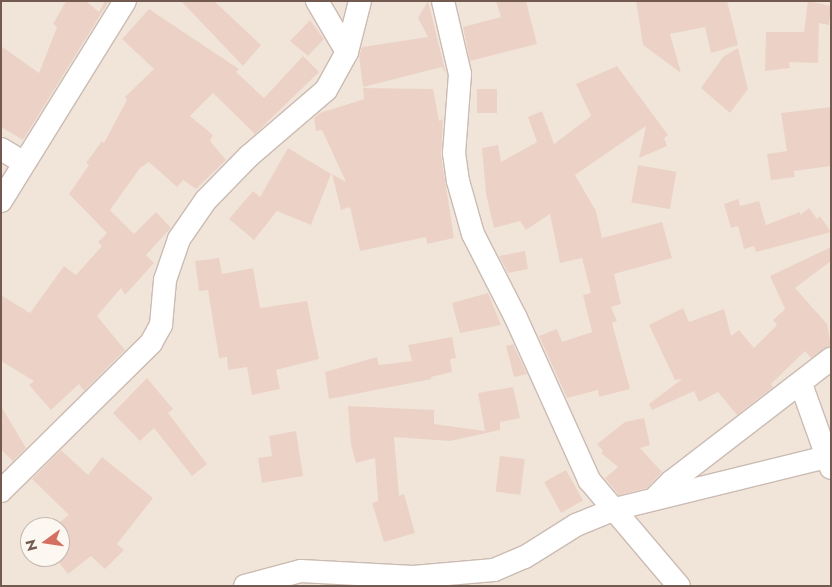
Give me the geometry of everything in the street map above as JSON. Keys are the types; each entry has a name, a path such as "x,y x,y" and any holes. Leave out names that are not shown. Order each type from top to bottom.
{"street":[{"path":"1,201 23,162 125,1"},
{"path":"318,1 347,52"},
{"path":"1,491 151,343 161,325 165,280 179,239 206,200 243,162 326,90 347,52 360,1"},
{"path":"443,1 460,74 454,153 458,181 472,234 516,318 590,480 679,586"},
{"path":"1,149 23,162"},
{"path":"654,499 671,482 801,384 831,359"},
{"path":"246,586 301,571 413,577 494,570 525,557 576,526 615,509 830,460 801,384"}],"shaded area":[{"path":"1,1 831,1 831,586 1,586"}],"building":[{"path":"66,1 86,1 99,12 105,1 109,1 23,140 1,127 1,46 39,73 57,27 53,24"},
{"path":"181,1 214,1 261,45 243,66"},
{"path":"428,1 446,74 442,67 363,87 359,56 362,47 428,37 418,18"},
{"path":"496,1 526,1 537,44 470,61 463,27 501,17"},
{"path":"636,1 727,1 738,45 711,53 705,27 670,34 681,73 643,45"},
{"path":"808,1 831,6 829,25 819,23 818,63 789,62 790,68 765,71 766,32 804,32"},
{"path":"149,9 239,69 236,72 264,98 303,56 319,72 255,134 213,93 190,116 213,135 210,141 226,160 196,189 183,180 177,187 149,162 140,168 110,210 134,234 156,212 171,228 146,255 154,263 125,295 121,288 97,316 125,350 84,391 79,384 51,410 29,385 34,381 1,361 1,295 30,313 64,266 76,275 102,246 98,242 107,233 69,194 89,165 86,163 102,141 104,143 127,100 125,97 154,69 122,39"},
{"path":"310,20 324,39 308,56 290,41"},
{"path":"738,48 748,89 730,113 701,88 723,57"},
{"path":"617,66 668,135 664,138 667,146 639,158 646,126 575,175 596,211 602,238 662,222 672,258 614,274 621,304 611,307 617,321 612,323 630,389 599,397 598,390 567,398 539,336 557,329 562,342 592,332 583,295 591,293 582,258 560,263 550,214 526,230 520,221 494,228 486,194 482,148 498,145 501,162 537,142 528,117 542,111 554,144 591,116 576,84"},
{"path":"363,88 433,89 439,121 443,119 441,155 454,238 427,244 426,237 360,251 350,207 341,210 332,174 346,182 322,130 316,131 314,118 320,113 364,99"},
{"path":"477,89 497,89 497,113 477,113"},
{"path":"831,107 831,166 794,171 795,177 771,180 767,154 787,151 781,113"},
{"path":"288,148 331,174 311,225 277,211 254,240 229,219 253,191 260,197"},
{"path":"638,165 676,172 670,209 631,202"},
{"path":"738,199 740,206 759,201 766,225 800,212 800,215 809,208 817,219 820,216 831,232 756,252 754,246 744,249 738,226 731,228 724,204"},
{"path":"831,247 831,261 795,288 827,324 831,346 811,358 805,351 771,384 773,387 737,415 718,392 699,402 694,391 652,410 649,404 682,379 675,380 649,325 683,308 689,322 724,309 731,336 739,330 754,348 777,325 773,320 785,309 770,276"},
{"path":"525,251 528,269 508,273 499,256"},
{"path":"219,258 222,274 253,268 260,308 307,301 319,359 276,370 280,389 252,395 247,367 228,370 227,357 219,358 208,290 199,291 195,261"},
{"path":"488,293 501,325 460,333 452,303"},
{"path":"452,337 456,358 450,359 452,372 431,377 432,379 329,399 325,372 377,357 379,365 412,361 408,345"},
{"path":"513,344 527,374 514,377 506,346"},
{"path":"147,378 173,409 168,413 207,464 192,476 154,428 140,441 113,413"},
{"path":"513,387 520,418 500,422 500,430 450,441 394,437 399,496 404,494 415,533 384,542 372,503 378,501 375,458 356,463 351,445 348,406 434,410 434,424 485,431 478,393"},
{"path":"1,406 26,448 13,461 1,450"},
{"path":"644,418 650,445 640,448 662,472 647,488 619,495 605,478 618,467 601,453 603,451 597,444 625,422"},
{"path":"296,431 303,476 262,483 258,458 272,456 269,436"},
{"path":"61,450 88,475 102,457 153,498 117,544 124,550 105,569 91,556 68,574 62,567 70,567 70,517 66,517 69,515 32,479"},
{"path":"500,456 525,459 520,495 496,492"},
{"path":"566,470 583,501 561,513 544,482"}]}
